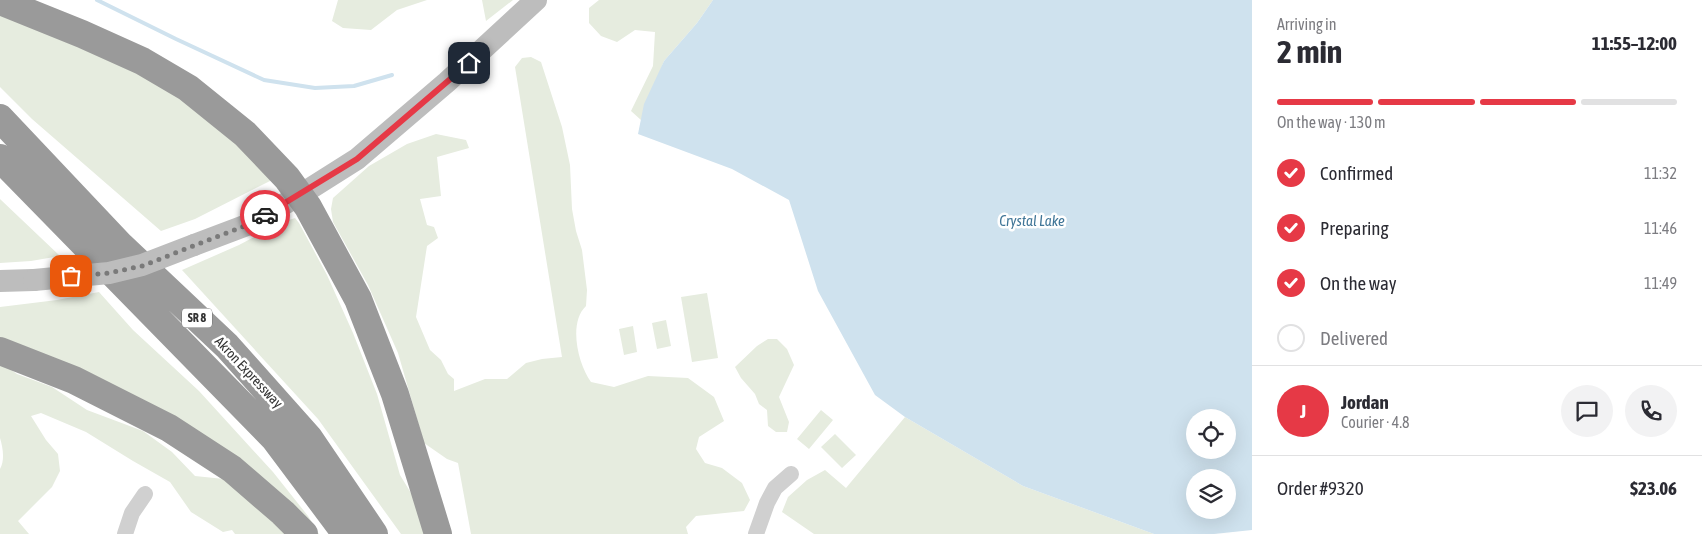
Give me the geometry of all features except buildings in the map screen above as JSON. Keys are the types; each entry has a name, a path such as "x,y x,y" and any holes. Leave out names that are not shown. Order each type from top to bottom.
{"highway":[{"path":"0,1 82,34 142,61 188,88 245,134 288,178 308,207 358,300 376,342 395,394 438,534"},
{"name":"Akron Expressway","path":"0,118 121,246 227,346 309,438 374,534"},
{"name":"Akron Expressway","path":"0,158 275,439 346,534"},
{"path":"0,183 57,237 106,267"},
{"path":"0,351 74,380 169,428 232,469 283,513 304,534"}],"main road":[{"path":"0,281 34,280 117,271 142,266 247,225 300,195 357,159 447,82 536,0"}],"street":[{"path":"756,534 767,503 775,488 791,474"},
{"path":"125,534 132,513 145,494"}],"shaded area":[{"path":"338,0 427,0 397,10 371,30 343,28 332,21"},
{"path":"482,0 513,0 486,21"},
{"path":"599,0 713,0 697,23 664,61 641,120 631,111 653,66 655,32 635,30 617,42 601,36 589,23 589,8"},
{"path":"0,7 136,65 209,113 270,177 270,181 195,219 161,231 32,119 0,87"},
{"path":"531,57 541,62 562,127 570,165 572,209 582,250 587,290 586,306 577,323 576,333 579,355 586,374 591,382 614,387 648,376 688,378 714,397 724,421 699,437 696,449 705,463 722,468 742,483 750,500 744,511 696,516 686,527 688,534 471,534 458,463 447,459 424,443 398,353 368,285 333,222 331,209 333,198 369,166 407,144 436,134 466,140 469,148 437,157 441,196 420,199 427,225 434,227 438,238 427,246 416,317 430,350 441,360 448,374 454,379 454,391 485,379 507,379 526,363 562,357 515,67 522,58"},
{"path":"0,199 60,256 31,261 0,263"},
{"path":"295,218 327,275 353,333 377,394 400,475 414,498 429,534 401,534 318,419 182,270 239,245 280,223"},
{"path":"99,292 133,330 199,391 273,472 308,516 319,534 313,534 299,518 0,341 0,307 57,300"},
{"path":"707,293 718,358 692,362 681,297"},
{"path":"666,320 671,346 657,349 652,323"},
{"path":"633,326 637,352 624,355 619,329"},
{"path":"768,339 777,339 787,349 794,365 779,397 789,422 787,432 776,432 768,426 767,410 759,404 755,394 741,378 735,367 757,346"},
{"path":"0,362 17,374 52,387 87,410 143,431 172,452 195,476 224,479 295,534 235,534 232,530 223,532 191,512 170,482 86,432 41,413 31,416 46,440 58,454 60,471 52,487 18,521 29,534 0,534 0,469 3,462 3,454 0,438"},
{"path":"821,410 833,420 809,449 797,439"},
{"path":"905,417 1023,486 1154,534 814,534 782,512 788,497 807,480 825,470 846,488"},
{"path":"835,434 856,455 842,468 821,447"}],"water":[{"name":"Crystal Lake","path":"713,0 1252,0 1252,530 1214,534 1154,534 1023,486 905,417 875,395 818,291 789,200 732,169 638,134 644,104 664,61 697,23"}],"waterway":[{"path":"97,0 264,80 315,88 354,86 392,75"}],"way so far":[{"path":"71,276 109,273 142,266 247,225 265,215"}],"route":[{"path":"265,215 357,159 469,63"}]}
